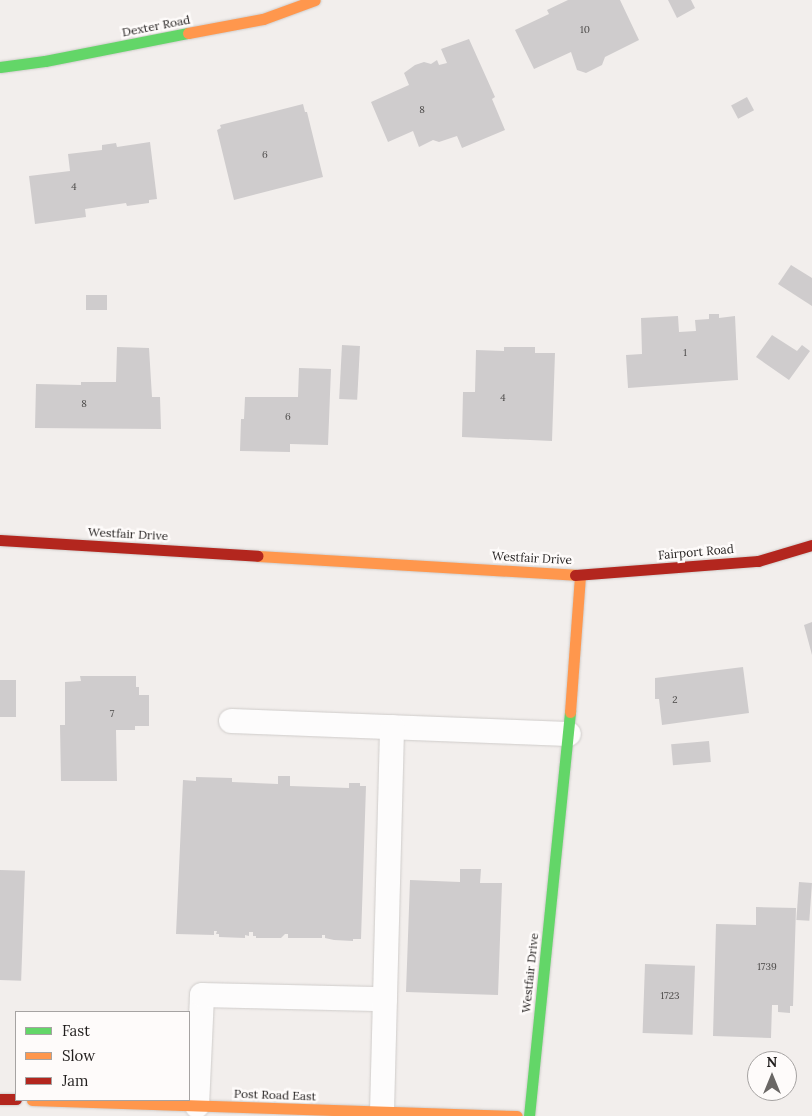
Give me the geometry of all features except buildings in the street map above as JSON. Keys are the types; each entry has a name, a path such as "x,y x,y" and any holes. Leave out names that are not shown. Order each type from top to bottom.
{"street":[{"name":"Dexter Road","path":"0,67 45,61 264,19 315,0"},
{"name":"Westfair Drive","path":"0,540 580,575 569,734 529,1116"},
{"name":"Fairport Road","path":"580,575 758,561 812,545"},
{"path":"0,1098 15,1099"},
{"name":"Post Road East","path":"37,1101 79,1109 198,1106 341,1113 382,1112 517,1116"}],"lane":[{"path":"232,721 569,734"},
{"path":"382,1112 392,727"},
{"path":"198,1106 202,995 385,999"}],"traffic: fast":[{"path":"0,67 45,61 188,33"},
{"path":"529,1116 570,712"}],"traffic: slow":[{"path":"188,33 263,19 315,0"},
{"path":"258,556 575,575"},
{"path":"570,712 580,575"},
{"path":"62,1101 517,1116"}],"traffic: jam":[{"path":"0,540 258,556"},
{"path":"575,575 758,561 812,545"},
{"path":"0,1099 15,1099"}]}
